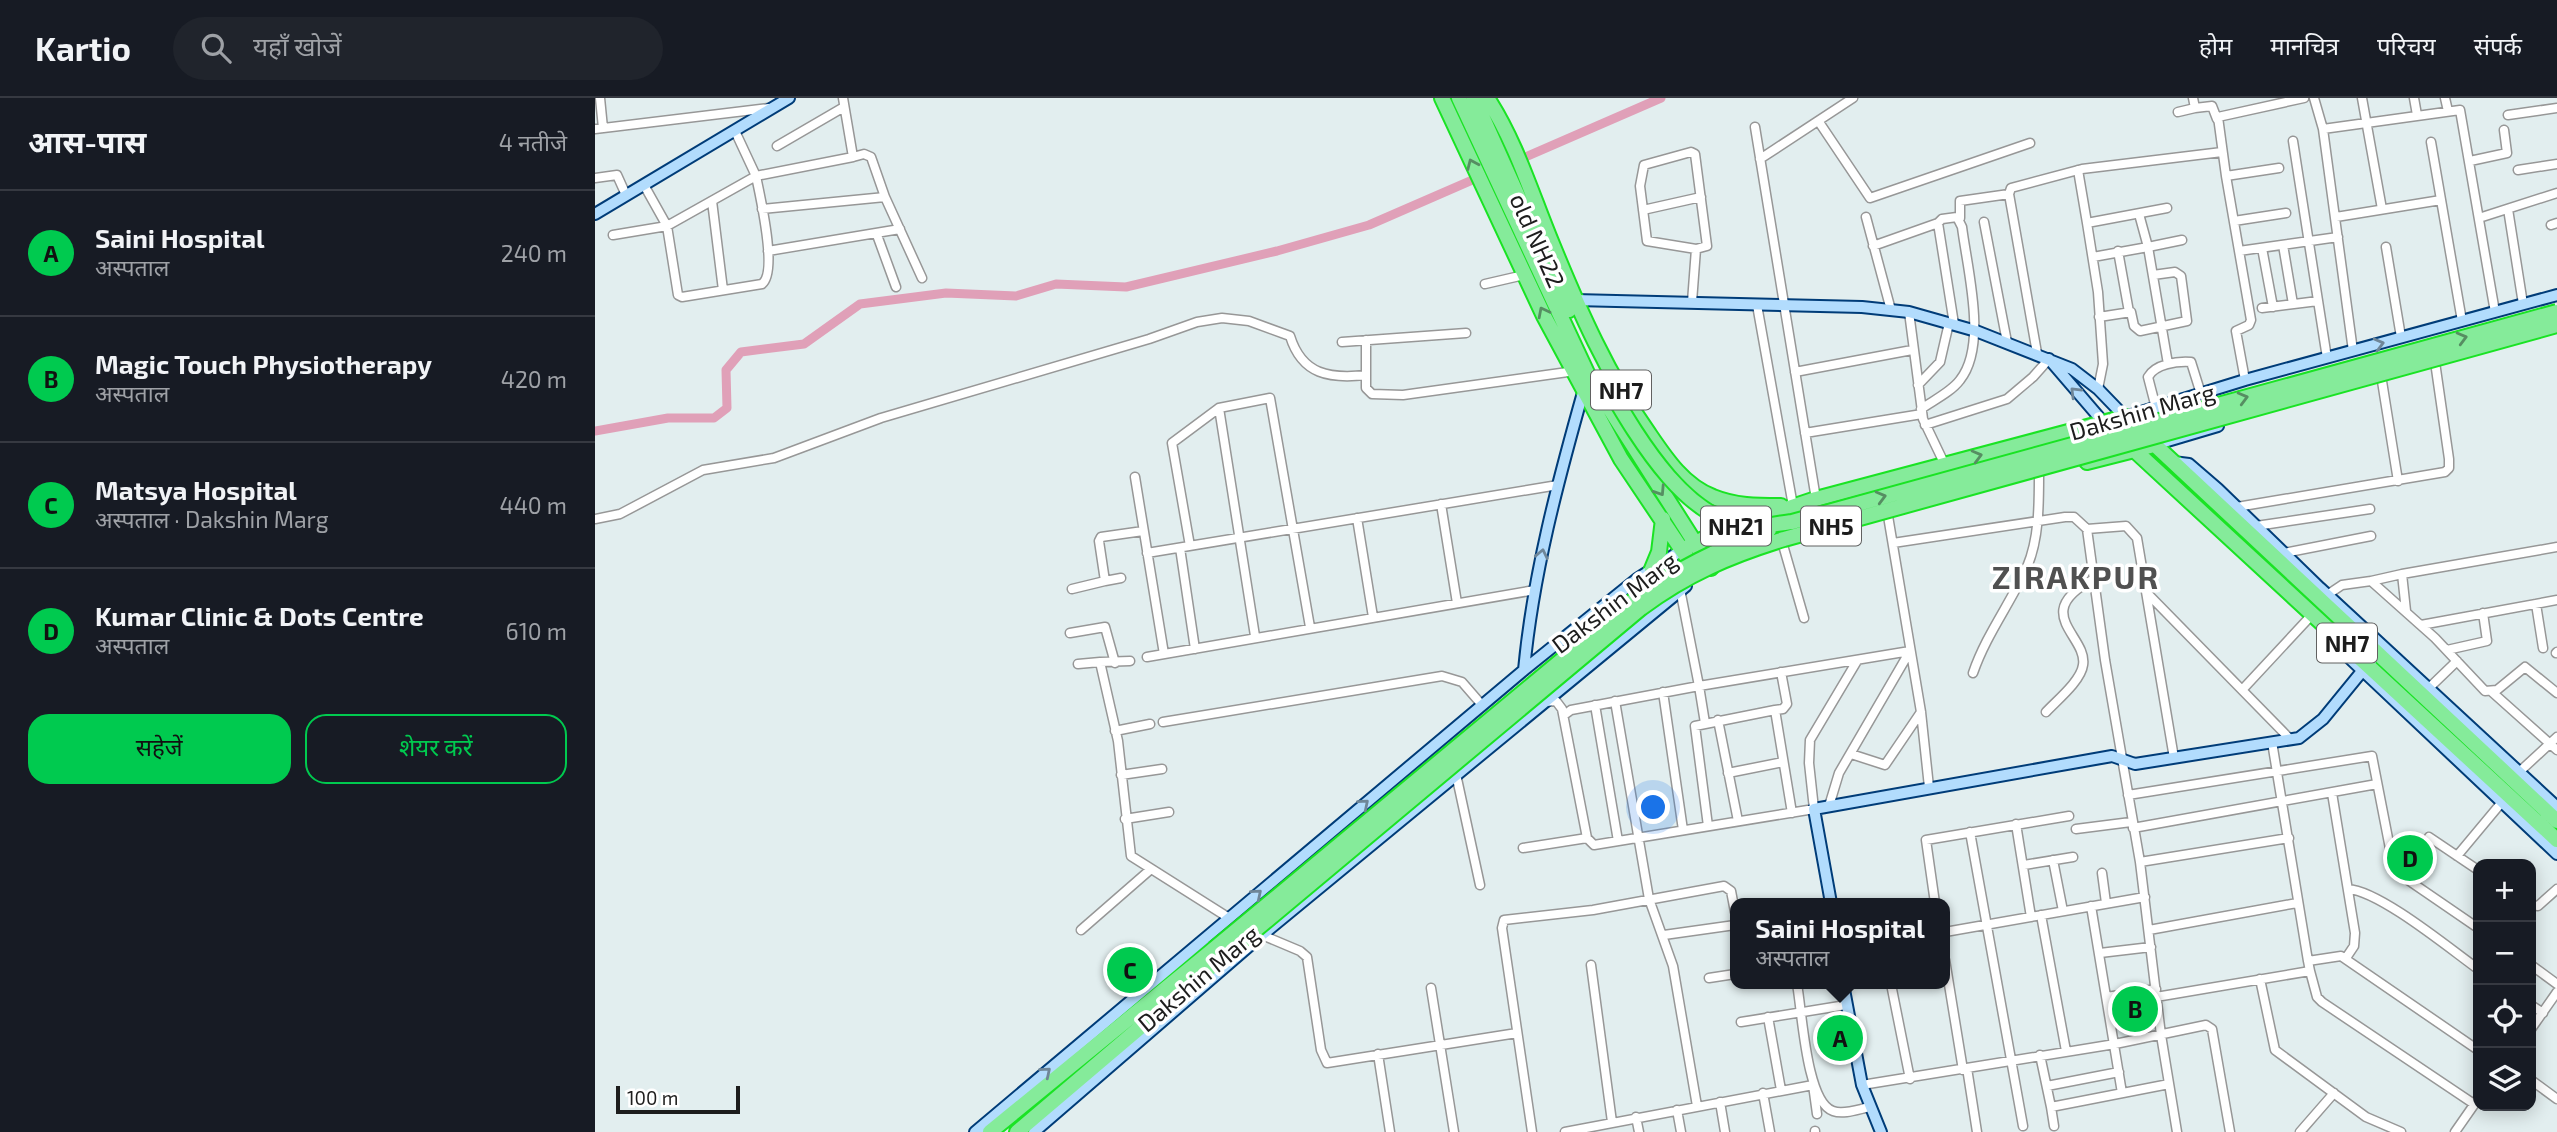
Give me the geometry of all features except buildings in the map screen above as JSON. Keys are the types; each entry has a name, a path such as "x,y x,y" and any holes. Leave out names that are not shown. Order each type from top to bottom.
{"highway":[{"path":"1442,98 1524,275 1621,459 1663,519 1688,547"},
{"path":"1459,98 1483,117"},
{"path":"1474,98 1515,189 1587,373 1706,574 1783,545 2039,475 2139,454 2154,445"},
{"name":"NH7","path":"1487,98 1483,117 1515,189 1625,397 1670,464 1690,484 1711,497 1737,505 1793,506"},
{"name":"old NH22","path":"1515,189 1604,380 1657,466 1682,491 1725,520 1753,527 1792,522"},
{"name":"NH5","path":"1792,522 2557,312"},
{"name":"Dakshin Marg","path":"990,1132 1219,953 1677,581 1718,561 1784,538 2557,327"},
{"name":"NH7","path":"2125,417 2516,775 2557,821"},
{"name":"Dakshin Marg","path":"1688,547 1816,499 2125,417"},
{"name":"NH7","path":"2104,423 2557,840"},
{"path":"1652,569 1659,552 1663,519"},
{"name":"Dakshin Marg","path":"1017,1132 1219,953 1668,575 1729,545 1792,522"}],"street":[{"path":"600,98 599,128 773,108"},
{"path":"595,214 789,98"},
{"path":"1761,159 1853,98"},
{"path":"2193,98 2195,108"},
{"path":"2217,119 2221,115 2304,98"},
{"path":"2314,98 2323,130 2353,351"},
{"path":"2362,98 2382,209"},
{"path":"2414,98 2417,115"},
{"path":"2445,98 2448,111"},
{"path":"777,146 844,102 853,157"},
{"path":"2178,112 2212,106 2217,119 2251,320 2249,325 2236,331 2245,380"},
{"path":"2508,116 2557,108"},
{"path":"2323,130 2456,109 2462,114 2495,312"},
{"path":"1819,122 1871,198 2030,143"},
{"path":"1755,127 1816,499"},
{"path":"2470,161 2507,153 2504,130"},
{"path":"644,185 667,226 678,295 683,297 766,281 768,251 756,176 735,131"},
{"path":"2293,141 2327,358"},
{"path":"2431,142 2462,321"},
{"path":"1694,152 1701,197 1707,246 1696,249 1651,244 1647,241 1640,187 1640,172 1644,165 1694,152"},
{"path":"1805,433 1922,412 1952,388 1964,374 1976,331 1960,219 1960,201 2008,194 2014,187 2078,170 2222,152"},
{"path":"613,235 667,226 756,176 864,154 871,157 885,197 922,278"},
{"path":"2518,170 2557,164"},
{"path":"2226,176 2279,168"},
{"path":"2078,170 2093,257 2099,317 2103,364 2098,389"},
{"path":"595,178 617,175 626,195"},
{"path":"2479,218 2557,193"},
{"path":"2008,194 2037,353"},
{"path":"762,209 885,197"},
{"path":"1643,210 1701,197"},
{"path":"2336,217 2441,200"},
{"path":"712,201 723,290"},
{"path":"2087,223 2167,208"},
{"path":"2508,209 2523,304"},
{"path":"2234,221 2286,213"},
{"path":"2139,214 2148,247 2168,364"},
{"path":"1866,217 1891,310"},
{"path":"1873,246 1938,223 1942,219 1960,219"},
{"path":"1984,222 2007,342"},
{"path":"1918,385 1940,362 1951,323 1938,223"},
{"path":"768,251 877,235 900,229"},
{"path":"877,235 896,287"},
{"path":"2239,251 2338,237"},
{"path":"2093,257 2182,240"},
{"path":"2283,245 2293,304"},
{"path":"2386,247 2401,338"},
{"path":"2262,248 2273,307"},
{"path":"1692,302 1696,249"},
{"path":"2118,251 2129,312 2136,330 2162,328 2187,321 2181,276 2175,272 2153,275"},
{"path":"1485,284 1524,275"},
{"name":"Dakshin Marg","path":"2125,417 2245,380 2557,295"},
{"path":"1575,300 1784,305 1909,312 1976,331 2072,369 2098,389 2125,417"},
{"path":"2262,309 2318,301"},
{"path":"1757,305 1793,506"},
{"path":"1909,312 1912,350 1925,425 1945,465"},
{"path":"2099,317 2129,312"},
{"path":"595,519 620,514 703,470 774,458 881,418 1070,360 1150,340 1197,322 1222,318 1249,321 1290,336 1297,354 1324,374 1340,378 1366,375"},
{"path":"2154,445 2381,375 2557,327"},
{"path":"1342,342 1466,334"},
{"path":"1366,340 1366,388 1372,394 1403,395 1575,371"},
{"path":"1795,372 1912,350"},
{"path":"2049,359 2104,423"},
{"path":"1925,425 2007,399 2049,359"},
{"path":"2156,408 2148,377 2153,370 2168,364 2191,362 2201,394"},
{"path":"2237,507 2445,472 2449,468 2435,362"},
{"path":"2381,375 2398,481"},
{"path":"1524,670 1535,590 1558,485 1584,389"},
{"path":"1190,546 1172,443 1219,408 1270,398 1310,627"},
{"path":"1219,408 1255,636"},
{"path":"2139,454 2151,474 2308,619 2366,667 2557,854"},
{"path":"2173,462 2189,464 2237,507 2429,688 2516,775 2557,807"},
{"path":"1973,673 1982,646 2027,566 2037,522 2039,475"},
{"path":"1135,477 1164,654"},
{"path":"1147,553 1558,485"},
{"path":"1441,504 1457,603"},
{"path":"2256,526 2370,509"},
{"path":"1888,516 1921,712 1929,788"},
{"path":"1893,544 2074,517 2087,529 2140,862 2161,1035 2177,1132"},
{"path":"1357,518 1373,617"},
{"path":"2087,529 2126,526 2134,532 2147,593 2174,758"},
{"path":"1105,581 1099,541 1101,537 1143,531"},
{"path":"2284,553 2371,536"},
{"path":"1783,545 1804,618"},
{"name":"Dakshin Marg","path":"975,1132 1524,670 1652,569 1688,547"},
{"path":"2327,594 2342,585 2557,547"},
{"path":"1180,548 1195,649"},
{"name":"Dakshin Marg","path":"1034,1132 1336,873 1680,589 1706,574"},
{"path":"2402,574 2406,611"},
{"path":"1072,589 1121,578"},
{"path":"2046,712 2082,670 2083,657 2067,630 2065,607 2072,593 2094,579"},
{"path":"2371,582 2447,650 2481,688 2492,692 2555,744 2516,775"},
{"path":"1680,589 1705,723"},
{"path":"1147,657 1255,636 1535,590"},
{"path":"2147,593 2290,739"},
{"path":"2421,625 2557,600"},
{"path":"2536,604 2543,648"},
{"path":"2447,650 2487,641 2483,613"},
{"path":"2242,690 2308,619"},
{"path":"1070,633 1105,627 1115,663"},
{"path":"1564,715 1570,710 1663,692 1910,652"},
{"path":"1829,806 1836,779 1910,652"},
{"path":"1542,702 1556,701 1564,715 1587,838 1592,845 2112,757 2135,764 2299,738 2323,719 2379,652"},
{"path":"1077,664 1130,661"},
{"path":"1830,898 1809,771 1810,740 1857,661"},
{"path":"2429,688 2457,661"},
{"path":"1100,662 1115,731 1131,856 1229,918"},
{"path":"2492,692 2503,687 2525,667 2557,693"},
{"path":"1708,825 1694,730 1697,724 1783,709 1787,704 1781,672"},
{"path":"1163,722 1443,676 1462,682 1482,705"},
{"path":"1663,692 1683,830"},
{"path":"1615,701 1649,899 1664,935 1687,1034 1697,1106"},
{"path":"1595,705 1618,841"},
{"path":"1775,710 1792,813"},
{"path":"1851,754 1885,765 1921,712"},
{"path":"1718,720 1738,821"},
{"path":"1115,731 1150,724"},
{"path":"2271,742 2308,961 2322,1002 2473,1100"},
{"path":"2128,794 2367,754 2374,760 2393,863 2408,880 2473,925"},
{"path":"1728,773 1783,762"},
{"path":"1121,775 1162,769"},
{"path":"1456,774 1480,884"},
{"path":"2076,829 2132,825 2377,784"},
{"path":"2332,793 2355,940 2346,958"},
{"path":"2457,856 2502,802"},
{"path":"1125,819 1170,812"},
{"path":"1934,898 1926,840 2069,816"},
{"path":"2017,824 2031,917"},
{"path":"1970,832 2023,1126"},
{"path":"2429,837 2473,867"},
{"path":"1523,848 1587,838"},
{"path":"2140,862 2289,838"},
{"path":"1312,848 1336,873"},
{"path":"2024,865 2073,857"},
{"path":"2053,860 2063,911"},
{"path":"1081,930 1151,869"},
{"path":"2102,873 2106,903"},
{"path":"1532,1132 1502,928 1504,920 1593,911 1724,886 1731,891 1732,898"},
{"path":"2348,889 2360,891 2378,900 2473,966"},
{"path":"2536,906 2557,889"},
{"path":"1950,931 2145,897"},
{"path":"2149,930 2297,903"},
{"path":"2091,906 2122,1093"},
{"path":"2041,915 2066,1051"},
{"path":"1664,935 1730,926"},
{"path":"1262,935 1300,951 1307,957 1323,1058 1327,1063 1517,1032"},
{"path":"2100,953 2151,947"},
{"path":"2308,961 2336,956 2346,958 2475,1048"},
{"path":"1591,965 1612,1122"},
{"path":"2536,969 2557,984"},
{"path":"2107,997 2156,993 2310,971"},
{"path":"1709,978 1730,975"},
{"path":"2260,979 2275,1050 2378,1129 2401,1132"},
{"path":"1950,987 1977,1132"},
{"path":"1431,988 1454,1132"},
{"path":"1798,989 1817,1114"},
{"path":"1844,989 1862,1085 1881,1132"},
{"path":"1892,989 1910,1079"},
{"path":"2536,1022 2557,992"},
{"path":"1741,1022 1846,1005"},
{"path":"2536,1008 2543,1013"},
{"path":"1769,1017 1780,1090"},
{"path":"1862,1085 1910,1079 2210,1026 2230,1132"},
{"path":"1378,1054 1390,1132"},
{"path":"2041,1055 2054,1126"},
{"path":"2047,1086 2119,1072"},
{"path":"2051,1107 2169,1084"},
{"path":"2536,1084 2557,1099"},
{"path":"1565,1132 1813,1085"},
{"path":"1813,1085 1821,1103 1831,1111 1842,1112 1870,1107"},
{"path":"1763,1093 1770,1132"},
{"path":"2300,1132 2334,1093"},
{"path":"1720,1102 1725,1132"},
{"path":"2455,1132 2473,1106"},
{"path":"1677,1110 1681,1132"},
{"path":"1636,1117 1639,1132"}],"waterway":[{"path":"595,431 668,418 714,418 727,408 726,370 741,352 804,344 860,304 946,293 1016,296 1056,284 1126,287 1277,251 1369,225 1661,98"}],"place":[{"name":"Kumar Clinic & Dots Centre","path":"2410,858"},
{"name":"Matsya Hospital","path":"1130,970"},
{"name":"Magic Touch Physiotherapy","path":"2135,1009"},
{"name":"Saini Hospital","path":"1840,1038"}],"district":[{"name":"ZIRAKPUR","path":"2076,576"}]}
